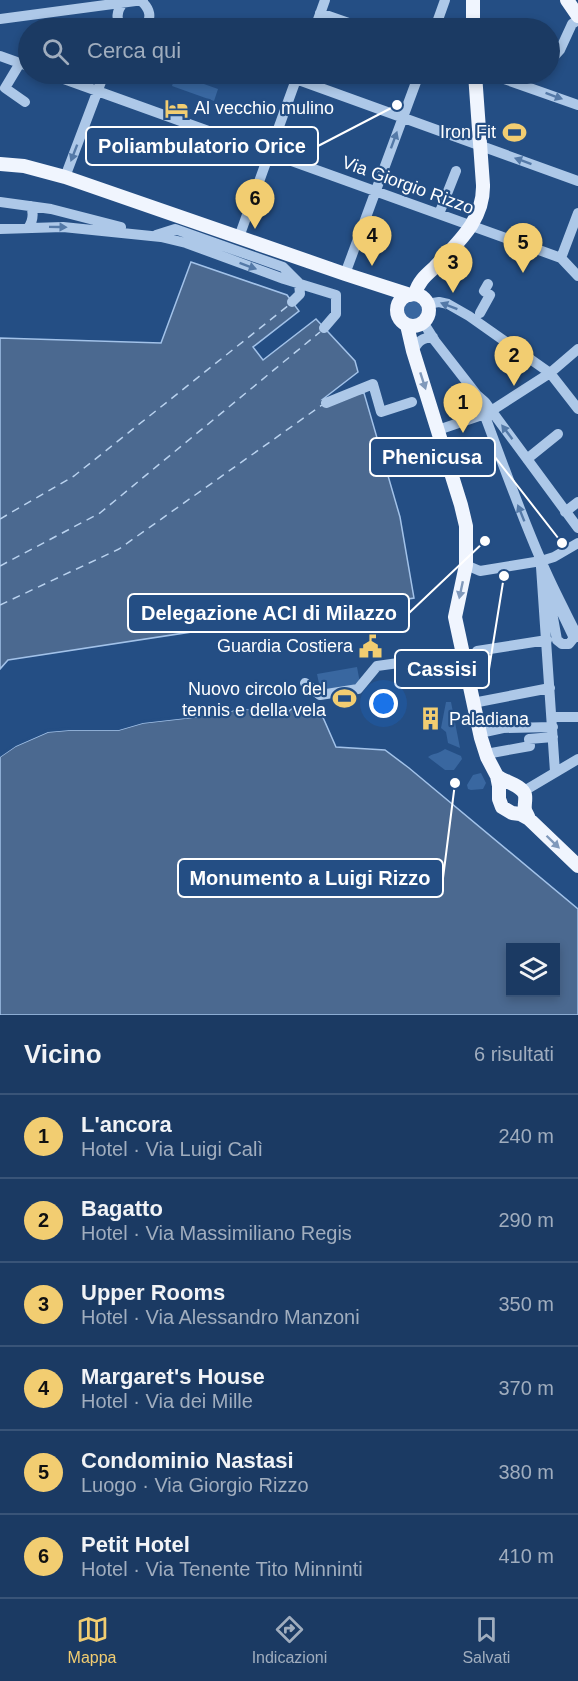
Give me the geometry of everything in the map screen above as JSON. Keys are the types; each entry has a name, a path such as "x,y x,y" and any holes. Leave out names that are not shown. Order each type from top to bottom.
{"main road":[{"path":"473,0 473,18"},
{"path":"567,0 578,18"},
{"path":"412,295 420,282 472,226 480,210 483,194 476,84"},
{"path":"0,164 24,166 65,177 345,274 422,298 429,311 423,322 416,326 407,325 401,321 398,316 398,303 385,287"},
{"path":"398,303 405,296 412,295"},
{"path":"407,325 466,526 466,565 455,617 480,733 486,754 497,776 499,799 502,807 529,819 578,866"},
{"path":"497,776 524,791 525,810 529,819"}],"street":[{"path":"0,19 99,3 141,0 148,10 147,18"},
{"path":"319,18 325,0"},
{"path":"439,18 446,0"},
{"path":"118,18 119,8 124,2"},
{"path":"320,14 332,18"},
{"path":"560,50 572,24 578,18"},
{"path":"0,56 18,62"},
{"path":"18,72 5,88 25,102"},
{"name":"Via Giorgio Rizzo","path":"80,84 561,258 578,276"},
{"path":"65,177 100,84"},
{"path":"239,237 294,84"},
{"path":"317,84 578,181"},
{"path":"345,274 414,84"},
{"path":"519,84 578,105"},
{"path":"439,214 456,171"},
{"path":"0,202 51,209 186,243 336,295 336,314 324,328"},
{"path":"28,228 33,212 31,206"},
{"path":"561,258 578,213"},
{"path":"0,229 63,227 153,236"},
{"path":"292,302 300,294 299,284"},
{"path":"480,313 490,295 484,291 488,284"},
{"path":"427,304 448,303 469,316 550,373 578,409"},
{"path":"423,322 477,395 516,459 578,528"},
{"path":"413,351 418,341 433,337"},
{"path":"438,430 488,412 550,373 578,349"},
{"path":"326,403 374,384 381,412 412,402"},
{"path":"477,651 576,642 548,589 541,561 515,498 516,459 488,412"},
{"path":"516,459 558,434"},
{"path":"565,512 578,502"},
{"path":"466,565 480,572 541,561 554,557 578,543"},
{"path":"548,589 547,645 555,772"},
{"path":"305,683 320,695 358,689 377,666 463,654"},
{"path":"473,703 550,688"},
{"path":"486,754 530,746 529,738 578,717"},
{"path":"480,733 503,728 553,727"},
{"path":"524,791 578,759"}],"shaded area":[{"path":"173,84 204,84 218,89 214,101 172,86"},
{"path":"191,262 287,295 299,311 253,347 263,360 316,319 355,361 358,372 323,399 364,393 400,517 414,598 8,660 0,669 0,338 161,343"},
{"path":"413,301 421,306 422,310 417,318 413,319 405,314 404,310 409,302"},
{"path":"357,667 360,683 356,687 321,693 317,674"},
{"path":"446,702 451,702 460,748 448,743 446,732 441,728"},
{"path":"294,707 321,713 336,747 385,750 578,909 578,1015 0,1015 0,757 16,746 48,732 119,730 143,723 222,714 238,709 289,711"},
{"path":"445,749 461,756 462,759 454,770 445,770 428,757"},
{"path":"481,773 486,783 483,789 468,789 467,785 473,775"}],"pier":[{"path":"238,706 265,710 238,709 222,714 143,723 119,730 48,732 16,746 0,757 0,753 14,744 47,729 118,727 143,720 222,711"}],"ferry route":[{"path":"0,519 74,476 289,305"},
{"path":"0,566 100,513 320,332"},
{"path":"0,605 119,549 322,405"}],"place":[{"name":"Poliambulatorio Orice","path":"397,105"},
{"name":"Al vecchio mulino","path":"176,108"},
{"name":"Iron Fit","path":"514,132"},
{"name":"Petit Hotel","path":"255,229"},
{"name":"Margaret's House","path":"372,266"},
{"name":"Condominio Nastasi","path":"523,273"},
{"name":"Upper Rooms","path":"453,293"},
{"name":"Bagatto","path":"514,386"},
{"name":"L'ancora","path":"463,433"},
{"name":"Delegazione ACI di Milazzo","path":"485,541"},
{"name":"Phenicusa","path":"562,543"},
{"name":"Cassisi","path":"504,576"},
{"name":"Guardia Costiera","path":"371,646"},
{"name":"Nuovo circolo del tennis e della vela","path":"344,699"},
{"name":"Paladiana","path":"431,719"},
{"name":"Monumento a Luigi Rizzo","path":"455,783"}]}
